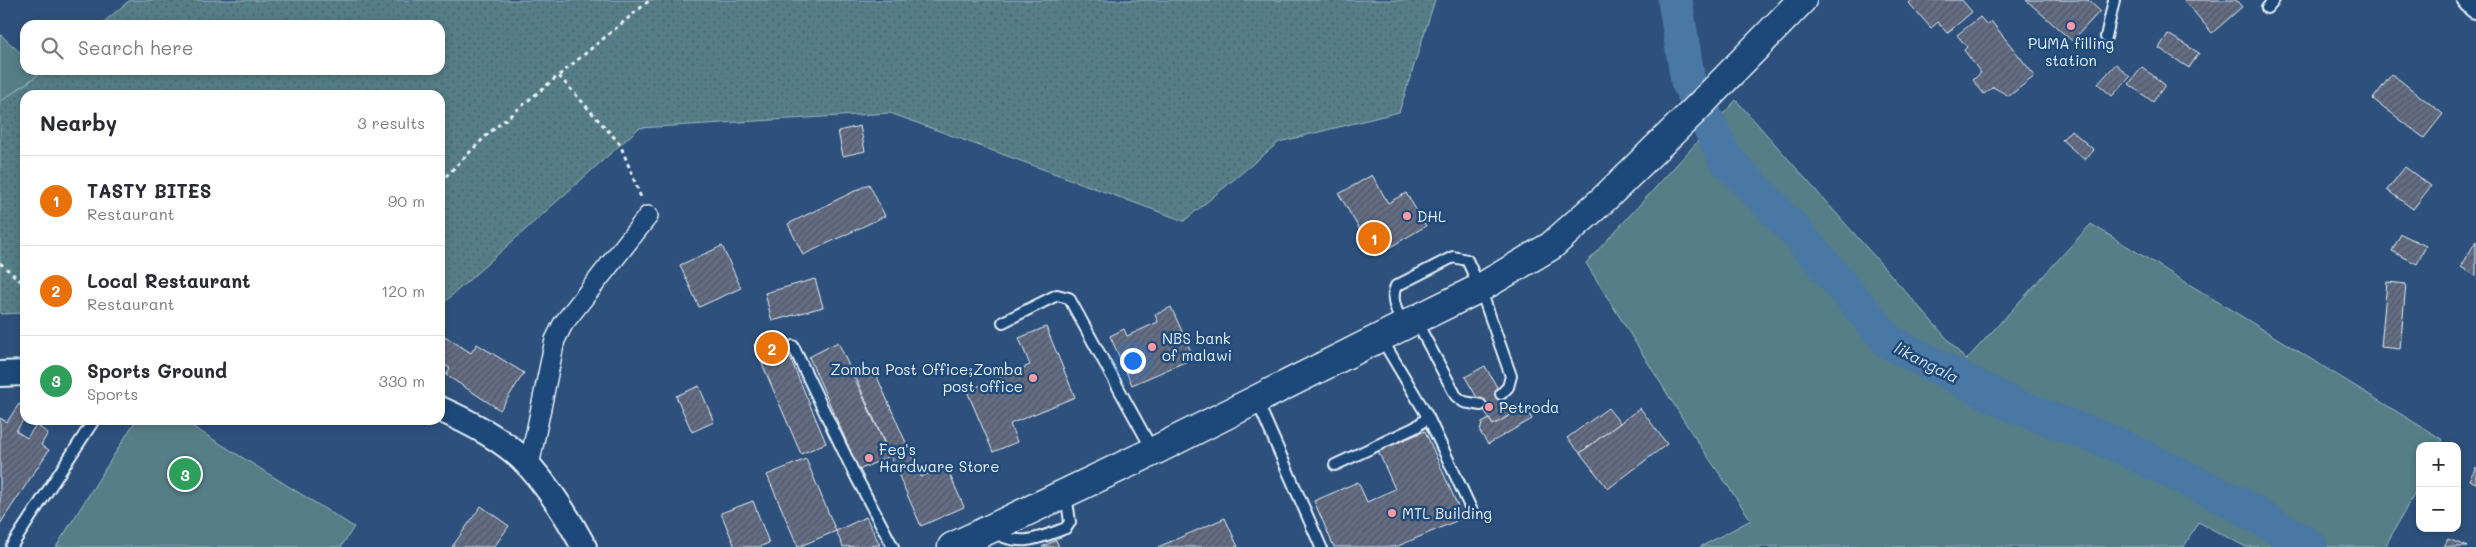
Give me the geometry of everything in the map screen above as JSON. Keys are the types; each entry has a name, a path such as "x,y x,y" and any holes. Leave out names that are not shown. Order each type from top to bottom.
{"highway":[{"path":"952,547 1154,452 1480,288 1551,246 1605,198 1698,108 1802,0"}],"street":[{"path":"2470,0 2476,6"},
{"path":"529,466 555,340 562,324 648,216"},
{"path":"0,374 20,373"},
{"path":"445,412 494,438 529,466 568,518 584,547"}],"lane":[{"path":"2106,37 2114,0"},
{"path":"1473,513 1428,418 1393,301 1393,293 1396,286 1454,257 1467,260 1480,288 1511,376 1508,387 1501,394"},
{"path":"1004,322 1058,295 1069,298 1154,452"},
{"path":"1400,328 1456,396 1464,402 1481,404"},
{"path":"793,346 852,469 893,547"},
{"path":"1256,400 1321,547"},
{"path":"1335,465 1416,426 1428,418"},
{"path":"11,547 91,425"}],"path":[{"path":"445,177 489,133 650,0"},
{"path":"558,76 620,144 648,216"},
{"path":"0,263 20,281"}],"green space":[{"path":"130,0 1435,0 1399,112 1279,142 1184,221 890,113 639,128 445,302 445,90 20,90 20,313 0,314 0,102 38,75 445,75 445,20 106,20"},
{"path":"0,34 20,52 20,75 38,75 0,102"},
{"path":"1736,100 1966,360 2091,224 2443,440 2442,442 2416,442 2416,490 2385,547 2246,547 2198,522 2184,547 1700,547 1751,520 1691,432 1586,263"},
{"path":"133,425 190,425 354,527 341,547 56,547"}],"building":[{"path":"1912,0 1962,0 1972,12 1947,33 1938,22 1931,28 1909,3"},
{"name":"PUMA filling station","path":"2026,0 2088,0 2100,11 2072,41"},
{"path":"2184,0 2236,0 2242,7 2212,33"},
{"path":"1980,17 1987,25 1991,21 2035,76 2009,96 1993,87 1984,94 1973,80 1981,73 1964,50 1967,47 1957,35"},
{"path":"2168,34 2199,53 2189,68 2159,48"},
{"path":"2116,64 2130,77 2112,96 2098,84"},
{"path":"2142,67 2165,85 2153,102 2129,84"},
{"path":"2392,74 2443,114 2424,138 2373,99"},
{"path":"860,126 865,151 843,156 838,131"},
{"path":"2071,130 2094,150 2085,160 2062,140"},
{"path":"2405,167 2431,186 2413,209 2387,190"},
{"path":"1372,175 1388,203 1406,193 1426,226 1375,256 1339,194"},
{"path":"869,184 885,216 803,255 788,224"},
{"path":"2401,234 2426,246 2417,264 2392,251"},
{"path":"2476,241 2476,276 2461,267"},
{"path":"722,246 741,288 699,307 680,265"},
{"path":"815,279 823,307 772,321 765,293"},
{"path":"2387,282 2406,284 2400,349 2381,347"},
{"name":"NBS bank of malawi","path":"1171,307 1194,358 1132,385 1110,336 1124,329 1127,336 1158,322 1155,315"},
{"name":"Zomba Post Office;Zomba post office","path":"1046,327 1075,397 1010,424 1017,442 993,452 967,391 1030,365 1019,338"},
{"path":"780,334 826,443 801,454 754,345"},
{"path":"445,336 471,353 477,344 524,373 500,410 446,375 450,368 445,365"},
{"path":"838,342 890,456 859,470 809,357"},
{"path":"1485,366 1512,414 1493,425 1465,377"},
{"path":"874,370 921,477 946,466 964,507 921,526 856,378"},
{"path":"699,386 714,422 692,432 676,396"},
{"path":"19,404 20,425 16,431 27,438 36,425 48,433 41,445 49,450 0,524 0,418 7,422"},
{"path":"1517,405 1527,409 1532,419 1488,444 1480,432 1482,423 1489,419 1493,425 1512,414 1509,408"},
{"path":"1608,408 1620,423 1580,453 1567,438"},
{"path":"1640,408 1667,444 1608,489 1580,453"},
{"path":"1425,431 1463,518 1396,547 1334,547 1314,501 1358,482 1367,502 1395,489 1378,451"},
{"path":"806,459 836,531 798,547 767,475"},
{"path":"2476,467 2476,483 2469,480"},
{"path":"753,501 769,543 759,547 735,547 721,513"},
{"path":"481,506 509,526 494,547 452,547"},
{"path":"866,517 880,545 843,547 836,531"},
{"path":"1225,518 1238,547 1158,547"},
{"path":"2448,539 2468,547 2444,547"},
{"path":"1056,540 1059,547 1042,547"}],"waterway":[{"name":"likangala","path":"1675,0 1688,81 1725,158 1798,234 1889,342 2010,404 2116,444 2236,503 2310,547"}],"place":[{"name":"PUMA filling station","path":"2071,26"},
{"name":"DHL","path":"1407,216"},
{"name":"TASTY BITES","path":"1374,238"},
{"name":"NBS bank of malawi","path":"1152,347"},
{"name":"Local Restaurant","path":"772,348"},
{"name":"Zomba Post Office;Zomba post office","path":"1033,378"},
{"name":"Petroda","path":"1489,407"},
{"name":"Feg's Hardware Store","path":"869,458"},
{"name":"Sports Ground","path":"185,474"},
{"name":"MTL Building","path":"1392,513"}]}
